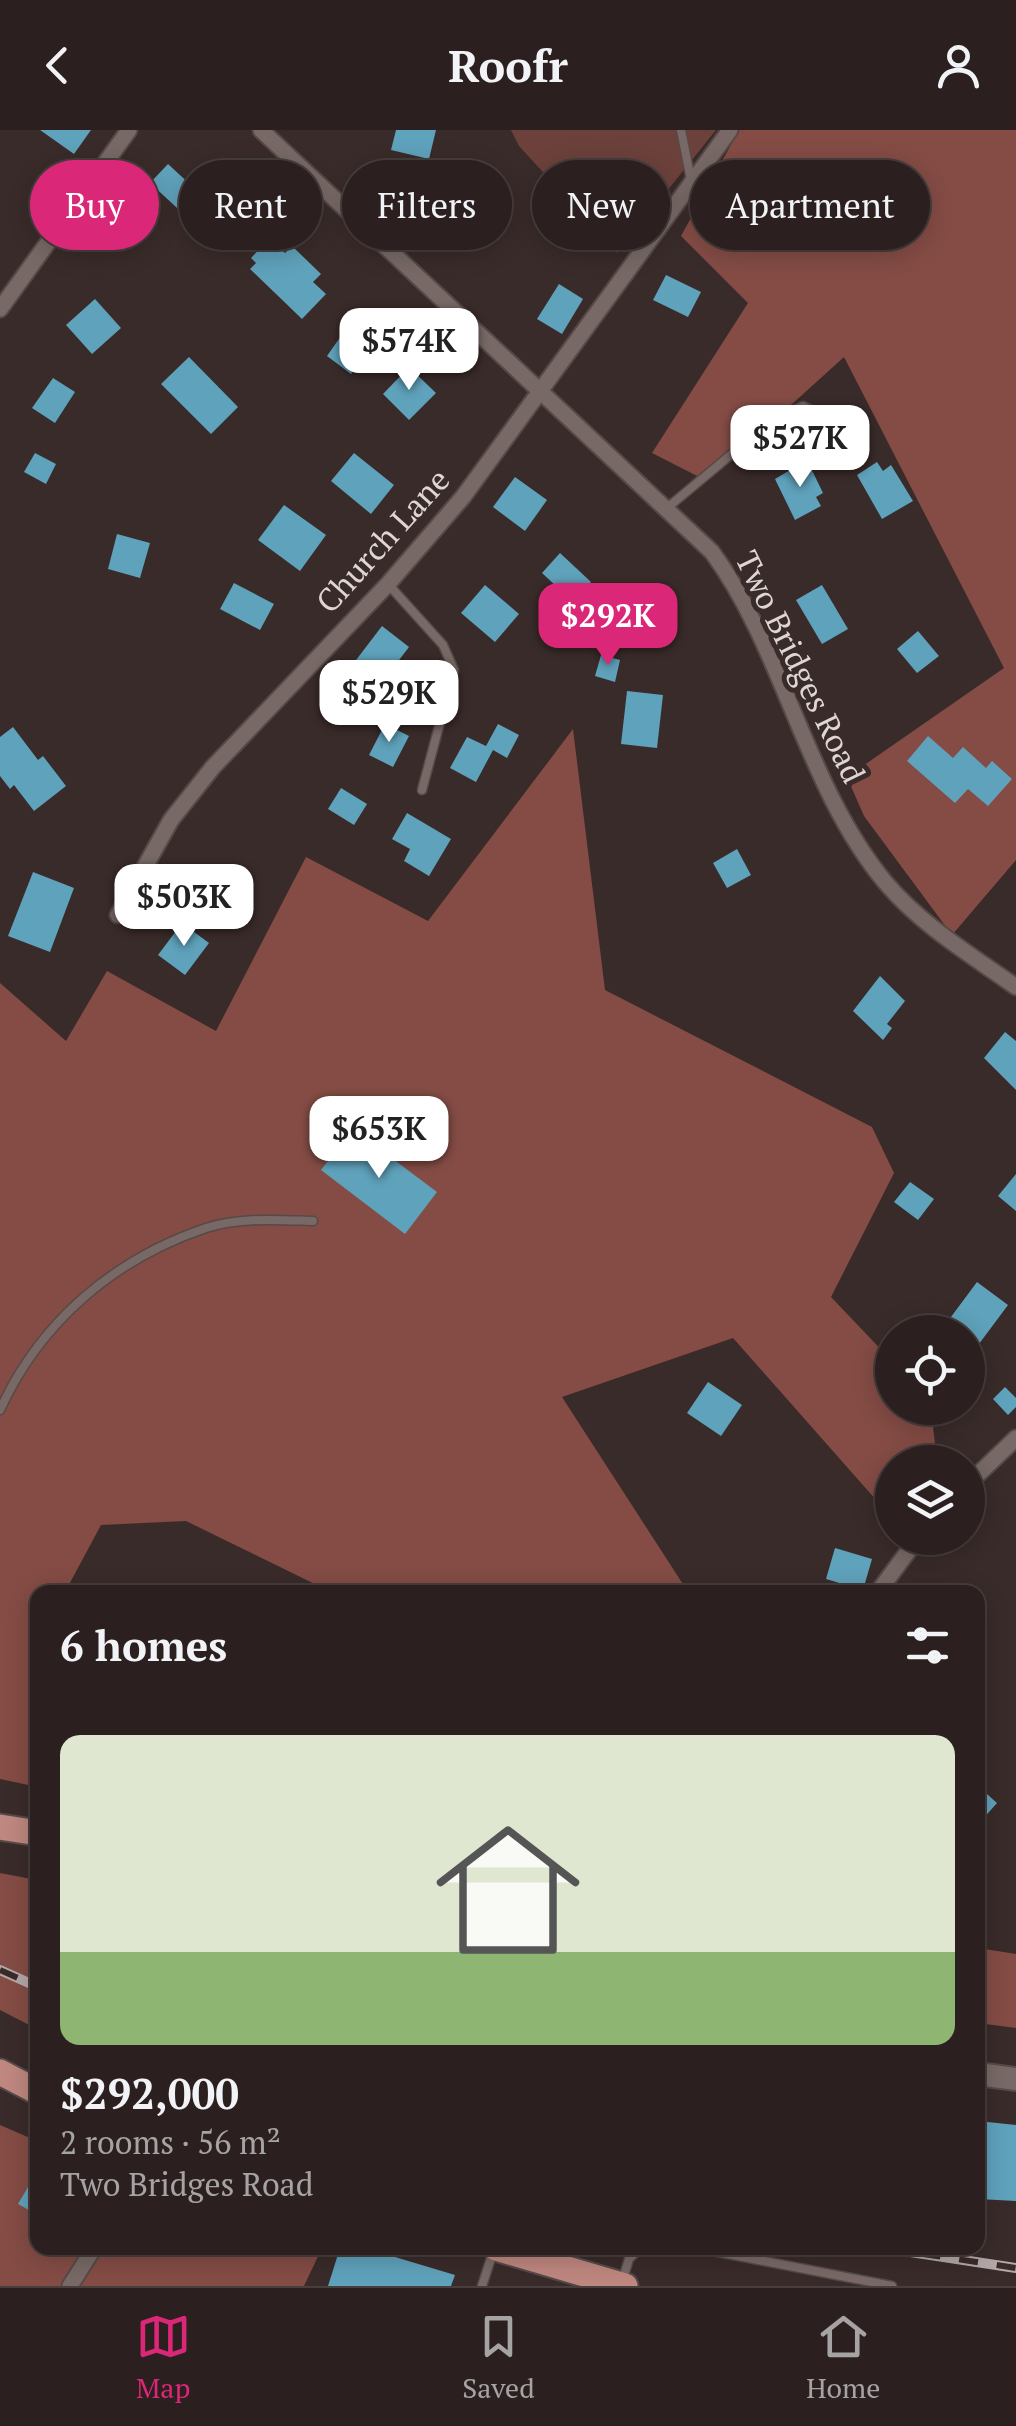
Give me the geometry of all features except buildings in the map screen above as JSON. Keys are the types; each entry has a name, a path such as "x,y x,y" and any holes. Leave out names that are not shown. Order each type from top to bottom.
{"main road":[{"path":"0,1827 30,1832"},
{"path":"0,2072 30,2088"},
{"path":"519,2255 624,2286"}],"street":[{"path":"0,309 129,130"},
{"name":"Two Bridges Road","path":"262,130 666,508 724,568 785,700 869,861 919,916 1016,987"},
{"name":"Church Lane","path":"709,160 730,130"},
{"name":"Church Lane","path":"118,915 172,820 213,767 388,584 463,496 690,187"},
{"path":"985,1468 1016,1438"},
{"path":"883,1585 905,1555"},
{"path":"985,2075 1016,2079"},
{"path":"70,2286 90,2255"}],"lane":[{"path":"680,130 690,175"},
{"path":"666,508 770,422 803,406 830,419 852,450"},
{"path":"388,584 443,645 454,670 422,790"},
{"path":"0,1410 43,1336 74,1304 108,1278 208,1227 257,1220 313,1221"},
{"path":"482,2286 493,2255"},
{"path":"624,2286 633,2255"},
{"path":"732,2255 892,2286"}],"shaded area":[{"path":"511,130 716,130 670,187 670,160 532,160"},
{"path":"739,130 1016,130 1016,860 952,935 864,816 847,777 1004,668 844,357 707,481 652,453 748,303 695,250 930,250 930,160 723,160"},
{"path":"690,220 690,245 681,236"},
{"path":"573,729 605,990 872,1127 894,1173 831,1297 875,1343 875,1425 933,1425 935,1445 875,1445 875,1499 733,1338 562,1397 683,1585 317,1585 186,1521 101,1525 69,1585 30,1585 30,1785 0,1779 0,983 66,1041 107,971 216,1031 306,857 428,921"},
{"path":"0,1873 30,1879 30,2025 0,2010"},
{"path":"985,1949 1016,1954 1016,2028 985,2024"},
{"path":"0,2125 30,2138 30,2255 319,2255 304,2286 0,2286"}],"railway":[{"path":"0,1970 30,1983"},
{"path":"930,2255 1016,2268"}]}
